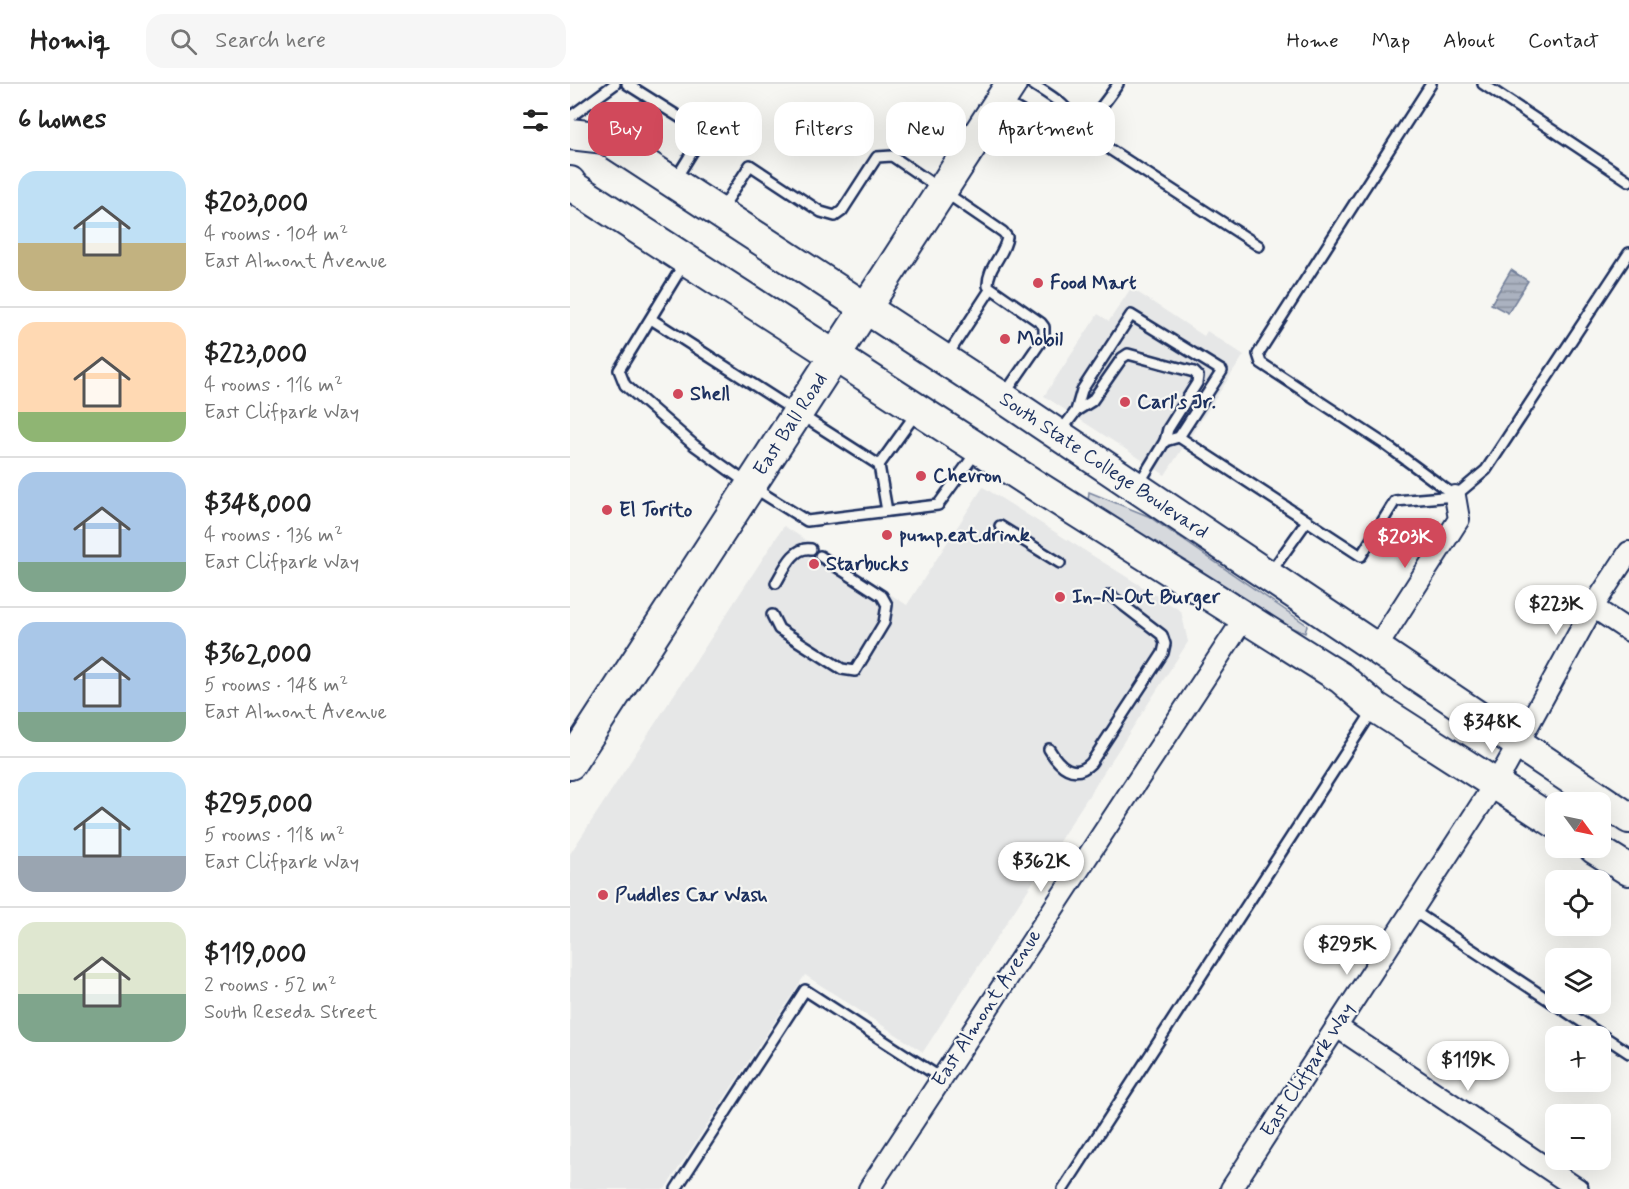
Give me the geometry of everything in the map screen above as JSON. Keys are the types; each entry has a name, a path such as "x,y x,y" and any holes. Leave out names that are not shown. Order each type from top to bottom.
{"main road":[{"name":"East Ball Road","path":"570,764 1006,92"},
{"name":"South State College Boulevard","path":"570,134 605,138 674,182 945,359 1521,743 1629,818"},
{"path":"570,182 572,186 979,449 1341,678 1375,707 1545,816"},
{"path":"1610,858 1629,870"}],"street":[{"path":"1377,647 1459,519 1455,496"},
{"name":"East Clifpark Way","path":"1230,1189 1521,743 1593,607 1629,552"},
{"path":"1593,607 1629,631"},
{"name":"East Almont Avenue","path":"868,1189 1245,617"},
{"path":"1336,1027 1578,1189"}],"lane":[{"path":"570,117 615,84"},
{"path":"627,84 692,125 699,133 699,141 674,182"},
{"path":"1032,84 1061,102"},
{"path":"1105,102 1118,84"},
{"path":"1431,84 1258,354 1261,363 1383,443 1455,496"},
{"path":"1483,84 1629,181"},
{"path":"1006,92 1020,102"},
{"path":"1115,152 1259,246"},
{"path":"719,212 750,165 821,212 835,216 842,211 877,157 892,156 1007,237 1006,244 989,273 990,290 945,359"},
{"path":"1179,437 1361,556 1395,501 1455,496 1486,470 1629,253"},
{"path":"686,260 620,370 625,385 694,445 751,486 807,521 938,505 979,449"},
{"path":"990,290 1041,323 1045,331 1044,337 1002,397"},
{"path":"1058,435 1076,411 1082,390 1131,315 1222,371 1179,437 1165,441"},
{"path":"651,319 879,465"},
{"path":"1076,411 1092,401 1122,358 1128,354 1194,372 1198,376 1197,383 1168,429 1165,441 1136,487"},
{"path":"887,511 879,465 919,410"},
{"path":"1268,575 1307,522"},
{"path":"1000,526 1060,563"},
{"path":"776,583 795,553 804,548 811,549"},
{"path":"772,615 779,629 842,669 855,671 884,623 887,604 882,596 820,556"},
{"path":"1049,749 1057,762 1068,770 1076,772 1084,770 1091,764 1163,653 1165,644 1162,634 1110,595"},
{"path":"1063,1189 1375,707"},
{"path":"1413,910 1629,1053"},
{"path":"676,1189 805,990 941,1078"}],"shaded area":[{"path":"1511,270 1528,281 1508,313 1491,304"},
{"path":"1131,288 1204,336 1207,331 1244,355 1165,475 1044,396 1098,314 1109,321"},
{"path":"983,487 1181,611 1188,642 923,1052 805,975 665,1189 570,1189 570,854 784,526 907,605"},
{"path":"1089,492 1148,516 1307,625 1305,633 1287,626 1088,501"}],"place":[{"name":"Food Mart","path":"1038,283"},
{"name":"Mobil","path":"1005,339"},
{"name":"Shell","path":"678,394"},
{"name":"Carl's Jr.","path":"1125,402"},
{"name":"Chevron","path":"921,476"},
{"name":"El Torito","path":"607,510"},
{"name":"pump.eat.drink","path":"887,535"},
{"name":"Starbucks","path":"814,564"},
{"name":"In-N-Out Burger","path":"1060,597"},
{"name":"Puddles Car Wash","path":"603,895"}]}
